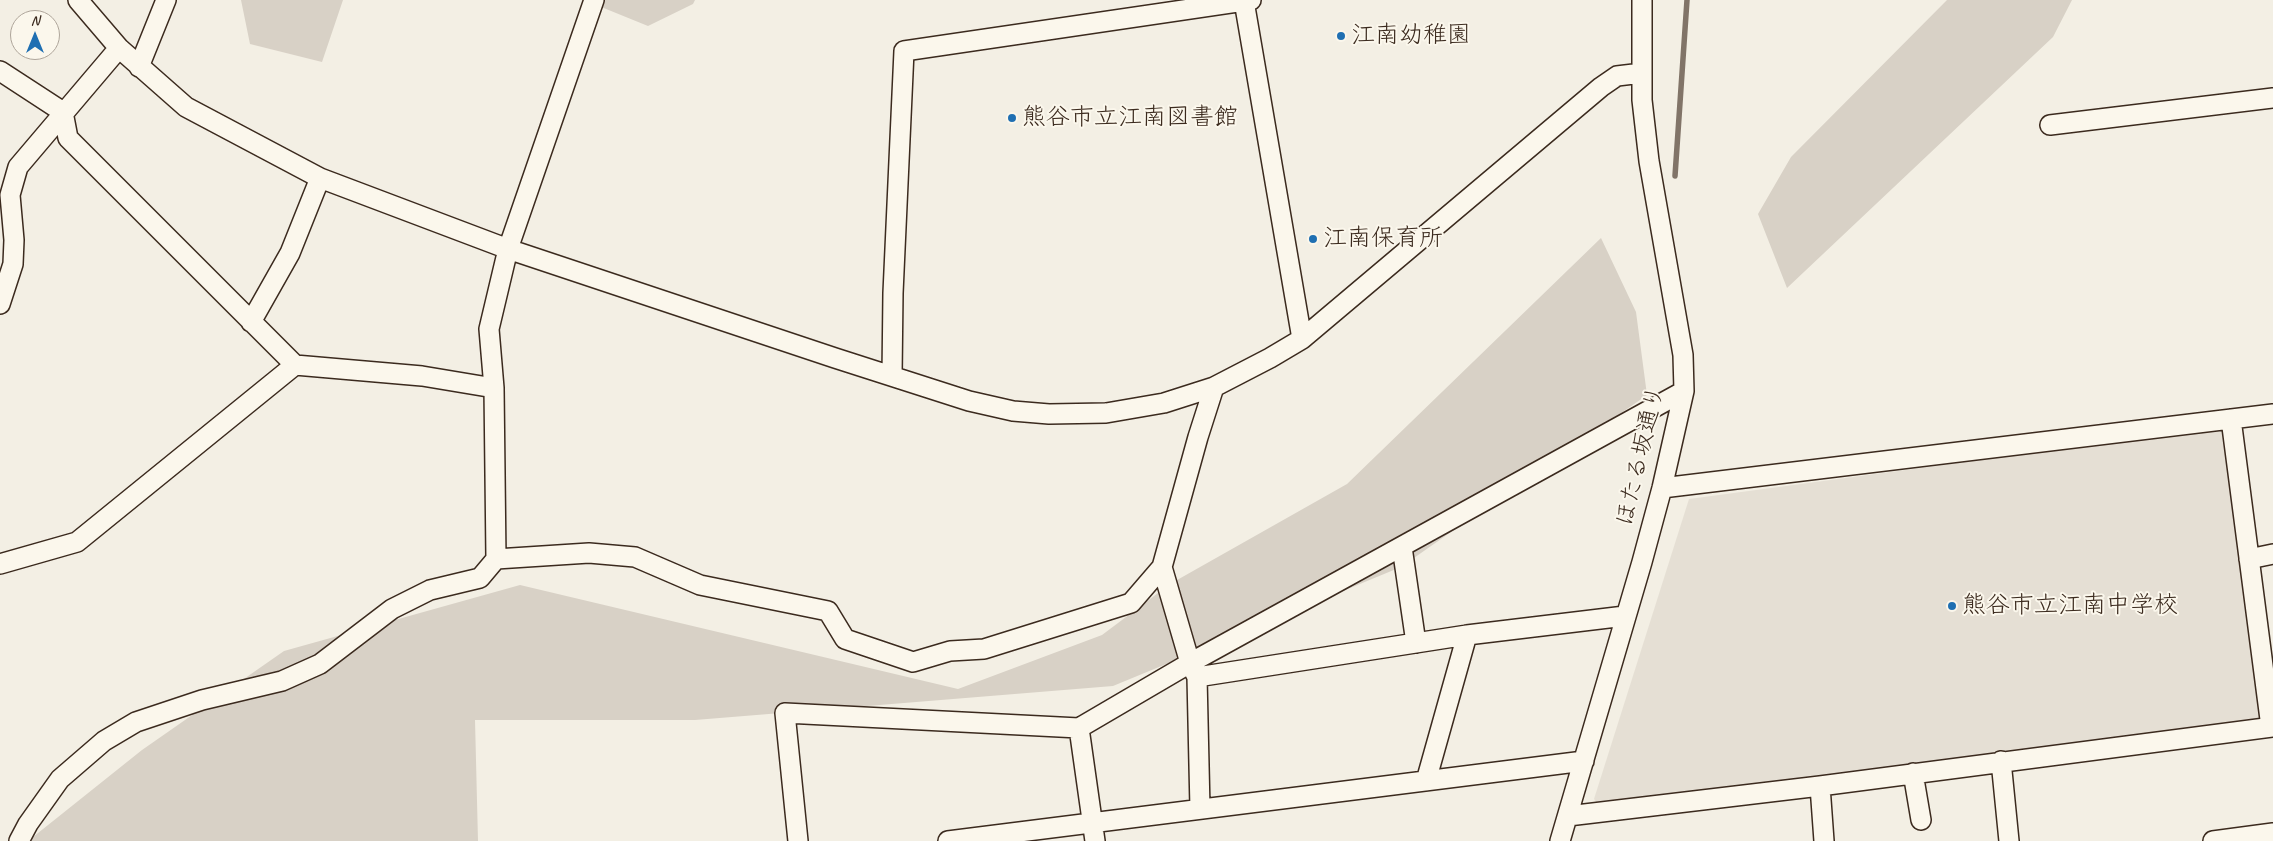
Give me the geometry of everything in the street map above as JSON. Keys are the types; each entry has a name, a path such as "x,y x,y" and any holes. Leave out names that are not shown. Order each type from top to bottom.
{"street":[{"path":"78,0 119,48 186,107 320,178 508,249 834,358 978,403 1013,411 1049,414 1106,413 1138,409 1183,398 1214,388 1302,339 1601,87 1617,76 1642,73"},
{"path":"139,67 166,0"},
{"path":"19,841 28,824 60,779 104,741 136,722 202,700 282,681 320,664 392,609 430,590 480,578 496,559 494,388 489,330 508,249 594,0"},
{"path":"892,376 904,51 1247,0 1302,339"},
{"name":"ほたる坂通り","path":"1560,841 1662,488 1684,391 1683,355 1649,161 1642,100 1642,0"},
{"path":"0,304 13,264 14,240 10,195 18,166 119,48"},
{"path":"0,71 63,112 68,138 295,365 422,376 494,388"},
{"path":"2050,125 2273,98"},
{"path":"251,322 290,254 320,178"},
{"path":"0,564 77,542 295,365"},
{"path":"496,559 589,553 635,557 700,586 828,611 845,639 913,662 950,651 984,649 1131,602 1162,568 1198,437 1214,388"},
{"path":"798,841 784,713 1079,728 1194,670 1402,547 1684,391"},
{"path":"1662,488 2273,414"},
{"path":"1568,816 1820,786 2272,727 2231,420"},
{"path":"1402,547 1416,643"},
{"path":"2249,559 2273,554"},
{"path":"1162,568 1194,670 1200,809"},
{"path":"1194,670 1625,616"},
{"path":"1426,781 1467,635"},
{"path":"1079,728 1094,832"},
{"path":"948,841 1094,832 1200,809 1584,761"},
{"path":"2000,761 2009,841"},
{"path":"1913,773 1921,820"},
{"path":"1820,786 1824,841"},
{"path":"2213,841 2273,833"}],"shaded area":[{"path":"241,0 343,0 322,62 250,44"},
{"path":"584,0 695,0 693,4 648,26"},
{"path":"1947,0 2072,0 2053,37 1787,288 1758,214 1791,157"},
{"path":"1601,238 1636,312 1647,395 1401,567 1113,686 695,720 475,720 478,841 28,841 142,750 284,651 520,585 958,689 1102,635 1170,584 1347,484"},
{"name":"熊谷市立江南中学校","path":"2226,427 2263,712 2259,718 1600,807 1594,799 1689,499"}],"waterway":[{"path":"1675,176 1687,0"}],"place":[{"name":"江南幼稚園","path":"1341,36"},
{"name":"熊谷市立江南図書館","path":"1012,118"},
{"name":"江南保育所","path":"1313,239"},
{"name":"熊谷市立江南中学校","path":"1952,606"}]}
